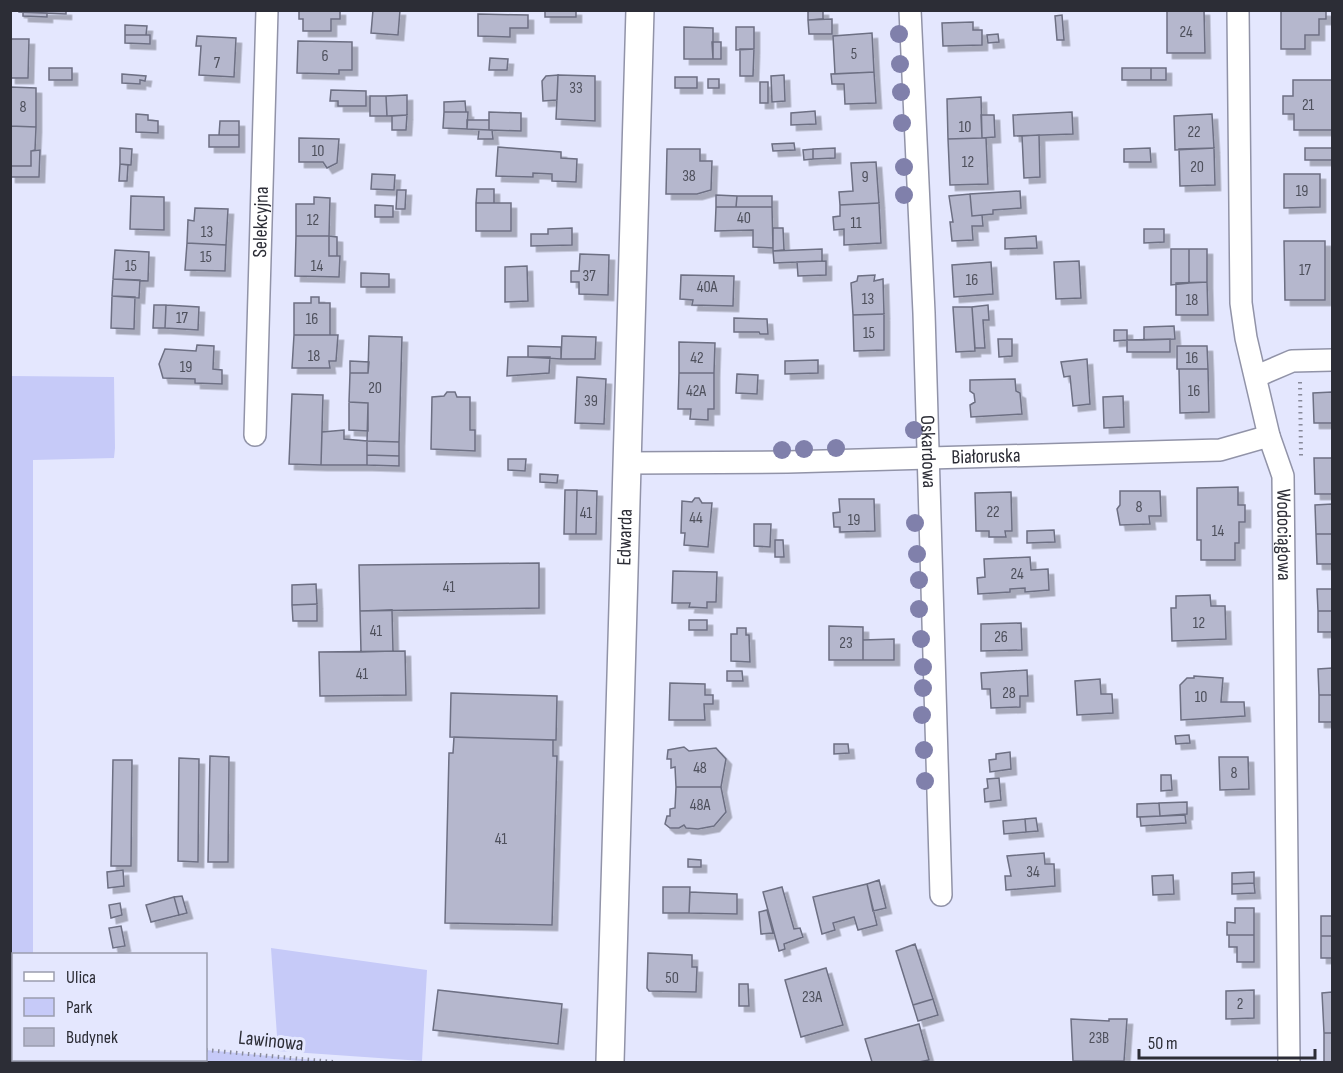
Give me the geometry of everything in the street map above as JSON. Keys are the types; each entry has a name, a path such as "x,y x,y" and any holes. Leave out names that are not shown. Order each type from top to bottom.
{"street":[{"name":"Selekcyjna","path":"255,435 267,10"},
{"name":"Edwarda","path":"610,1062 640,10"},
{"name":"Oskardowa","path":"910,10 924,313 941,895"},
{"name":"Wodociągowa","path":"1238,10 1241,303 1246,338 1257,376 1269,436 1283,476 1289,1062"},
{"path":"1257,376 1292,361 1332,360"},
{"name":"Białoruska","path":"628,463 1220,450 1269,436"}],"path":[{"name":"Lawinowa","path":"207,1050 333,1062"}],"green space":[{"path":"11,376 114,377 114,458 33,460 33,953 12,953 12,1037 10,1037"},
{"path":"271,948 427,970 422,1061 278,1051"},
{"path":"207,1050 333,1062 184,1061 207,1061"}],"building":[{"path":"19,10 66,10 66,14 19,12"},
{"path":"299,10 340,10 340,19 331,19 331,31 303,31 303,19 299,19"},
{"path":"373,10 400,10 398,35 371,33"},
{"path":"545,10 576,10 576,17 545,17"},
{"path":"808,10 823,10 823,19 808,20"},
{"path":"1167,10 1204,10 1205,53 1167,53"},
{"path":"1281,10 1326,11 1326,19 1319,19 1319,35 1305,35 1305,49 1281,49"},
{"path":"23,12 47,13 47,17 23,16"},
{"path":"478,14 528,15 528,28 510,28 510,37 478,36"},
{"path":"1062,15 1064,40 1057,40 1055,16"},
{"path":"832,19 832,34 809,34 808,20"},
{"path":"973,22 973,30 982,30 982,45 943,46 942,23"},
{"path":"125,25 147,26 146,35 125,35"},
{"path":"684,27 713,28 713,59 684,59"},
{"path":"736,27 754,27 754,49 736,50"},
{"path":"872,33 874,72 835,74 833,36"},
{"path":"998,34 999,42 988,43 987,35"},
{"path":"125,35 150,35 150,44 125,43"},
{"path":"197,36 236,38 234,77 199,75 201,46 196,46"},
{"path":"10,39 29,39 28,78 10,78"},
{"path":"298,41 352,42 352,70 339,70 339,74 297,73"},
{"path":"712,42 721,42 721,59 713,59"},
{"path":"740,49 754,49 753,76 740,76"},
{"path":"490,58 508,59 507,70 489,70"},
{"path":"49,68 72,68 72,80 49,80"},
{"path":"1122,68 1151,68 1151,80 1122,80"},
{"path":"1151,68 1166,68 1166,80 1151,80"},
{"path":"874,72 876,103 845,104 844,84 832,84 831,74"},
{"path":"122,74 146,76 145,81 140,80 140,84 122,83"},
{"path":"558,75 595,76 595,121 556,119"},
{"path":"558,75 557,100 543,101 542,81 546,76"},
{"path":"784,75 785,101 772,102 771,76"},
{"path":"675,77 697,77 697,88 675,88"},
{"path":"708,79 719,79 719,88 708,88"},
{"path":"1293,80 1332,80 1332,130 1294,130 1294,114 1283,114 1283,96 1293,96"},
{"path":"760,82 768,82 768,103 760,103"},
{"path":"10,87 36,88 36,127 10,126"},
{"path":"331,90 366,91 366,106 338,106 338,101 330,101"},
{"path":"407,95 407,115 387,116 386,96"},
{"path":"370,96 386,96 387,116 370,116"},
{"path":"981,97 982,138 948,139 947,99"},
{"path":"465,101 466,112 444,112 444,102"},
{"path":"815,111 816,124 791,125 791,113"},
{"path":"444,112 468,112 467,129 443,128"},
{"path":"489,112 521,113 521,131 489,130"},
{"path":"1072,112 1073,134 1014,136 1013,115"},
{"path":"136,114 148,115 148,120 158,121 158,133 136,132"},
{"path":"1212,114 1214,148 1175,150 1174,116"},
{"path":"407,115 406,130 392,130 392,116"},
{"path":"981,115 994,115 995,137 982,138"},
{"path":"467,120 489,120 489,130 467,129"},
{"path":"220,121 239,121 239,135 219,135"},
{"path":"10,126 36,127 35,150 31,151 31,166 10,166"},
{"path":"479,130 492,130 493,139 478,139"},
{"path":"209,135 239,135 239,147 209,147"},
{"path":"1039,135 1040,177 1024,178 1022,136"},
{"path":"299,138 339,139 337,163 327,168 323,162 299,162"},
{"path":"986,138 988,184 950,185 948,139"},
{"path":"794,143 795,150 773,151 772,144"},
{"path":"498,147 561,152 561,158 577,159 576,182 552,181 552,174 533,173 533,177 496,176"},
{"path":"120,148 132,149 131,165 120,164"},
{"path":"835,148 835,158 813,159 813,149"},
{"path":"1150,148 1151,162 1124,162 1124,149"},
{"path":"1214,148 1215,185 1180,186 1179,149"},
{"path":"1305,148 1332,148 1332,160 1305,160"},
{"path":"667,149 700,149 700,161 712,161 711,190 697,194 666,194"},
{"path":"813,149 813,159 804,160 803,150"},
{"path":"40,150 39,177 10,177 10,166 31,166 31,151"},
{"path":"876,162 879,203 840,205 839,192 853,191 851,163"},
{"path":"120,164 128,165 127,181 119,181"},
{"path":"372,174 395,175 394,190 371,189"},
{"path":"1284,174 1320,174 1320,207 1284,208"},
{"path":"477,189 494,189 494,203 476,203"},
{"path":"397,190 406,190 405,209 396,209"},
{"path":"1020,191 1021,208 993,210 993,214 972,216 970,194"},
{"path":"970,194 972,216 982,215 983,226 972,226 973,240 952,241 950,222 953,222 949,196"},
{"path":"716,195 737,196 736,207 716,207"},
{"path":"131,196 164,197 164,230 130,229"},
{"path":"737,196 772,196 772,207 736,207"},
{"path":"314,197 330,198 329,236 296,236 296,204 314,204"},
{"path":"476,203 511,203 511,231 476,231"},
{"path":"879,203 881,243 844,245 844,229 834,230 833,217 840,216 840,205"},
{"path":"375,205 393,206 393,217 375,217"},
{"path":"716,207 772,207 773,248 753,247 753,230 715,231"},
{"path":"195,208 228,209 226,245 187,243 188,220 194,221"},
{"path":"572,228 572,245 531,246 531,234 548,234 548,229"},
{"path":"773,228 783,228 784,250 773,251"},
{"path":"1144,229 1164,229 1164,242 1144,243"},
{"path":"296,236 329,236 329,256 340,256 339,277 295,276"},
{"path":"329,236 337,237 337,256 329,256"},
{"path":"1036,236 1037,248 1005,249 1005,238"},
{"path":"1284,241 1325,241 1325,300 1285,300"},
{"path":"187,243 226,245 225,271 185,270"},
{"path":"822,249 822,261 774,263 773,251"},
{"path":"1171,249 1189,249 1189,283 1171,285"},
{"path":"1189,249 1207,249 1207,282 1189,283"},
{"path":"115,250 149,252 148,281 113,279"},
{"path":"580,254 609,255 608,295 579,294 579,282 571,282 571,271 579,271"},
{"path":"826,261 826,275 798,276 797,262"},
{"path":"1079,261 1081,298 1056,299 1054,262"},
{"path":"991,262 993,294 954,297 952,265"},
{"path":"527,266 528,301 505,302 505,267"},
{"path":"361,273 389,274 389,287 361,287"},
{"path":"681,275 734,276 733,306 692,305 693,300 680,299"},
{"path":"875,275 874,281 883,279 884,314 853,315 851,283 857,281 858,276"},
{"path":"113,279 140,280 139,298 112,296"},
{"path":"1207,282 1208,315 1176,315 1176,283"},
{"path":"112,296 135,297 134,329 111,328"},
{"path":"311,297 319,297 319,303 330,303 330,335 294,335 294,303 311,303"},
{"path":"154,305 166,305 165,328 153,328"},
{"path":"166,305 199,307 198,330 165,328"},
{"path":"988,305 989,320 983,320 985,348 975,348 972,307"},
{"path":"953,307 972,307 975,351 956,352"},
{"path":"884,314 884,350 854,351 853,315"},
{"path":"734,318 767,319 768,334 734,332"},
{"path":"1174,326 1175,339 1144,340 1144,327"},
{"path":"1114,330 1127,330 1127,340 1114,341"},
{"path":"294,335 338,335 336,361 329,361 330,368 292,368"},
{"path":"369,336 402,337 399,442 367,441 368,403 349,402 350,373 368,373"},
{"path":"562,336 596,337 595,359 561,359"},
{"path":"998,339 1012,339 1012,356 999,357"},
{"path":"1170,339 1170,352 1127,352 1127,340"},
{"path":"679,342 715,343 714,373 679,373"},
{"path":"197,345 214,346 213,369 222,370 222,384 195,383 195,379 163,378 159,364 165,349 196,351"},
{"path":"528,346 561,347 561,359 528,357"},
{"path":"1177,346 1207,346 1208,369 1177,369"},
{"path":"508,357 550,357 549,373 507,376"},
{"path":"1087,359 1090,404 1073,406 1070,376 1064,377 1061,362"},
{"path":"818,360 818,373 785,374 785,361"},
{"path":"350,361 369,362 368,373 350,373"},
{"path":"1179,369 1208,369 1209,412 1180,413"},
{"path":"679,373 714,373 714,409 708,409 708,420 690,419 691,409 678,409"},
{"path":"737,374 758,375 757,394 736,393"},
{"path":"577,377 606,379 604,424 575,423"},
{"path":"1015,379 1016,391 1020,393 1022,414 971,417 970,405 975,402 974,394 970,391 970,380"},
{"path":"447,392 455,392 457,397 470,397 470,430 475,430 475,451 431,449 432,397 444,396"},
{"path":"1332,392 1332,423 1314,423 1313,393"},
{"path":"292,394 323,395 321,465 289,464"},
{"path":"1123,396 1124,427 1104,428 1103,397"},
{"path":"349,402 368,403 368,431 349,430"},
{"path":"344,430 344,439 367,441 367,465 321,465 322,432"},
{"path":"367,441 399,442 399,456 367,455"},
{"path":"367,455 399,456 399,466 367,465"},
{"path":"1314,458 1332,458 1332,494 1315,494"},
{"path":"508,459 526,459 525,471 508,470"},
{"path":"540,474 558,475 557,483 540,482"},
{"path":"1238,487 1238,505 1245,505 1245,522 1239,522 1239,543 1235,543 1235,560 1201,560 1201,540 1197,540 1197,488"},
{"path":"565,490 577,490 576,534 564,534"},
{"path":"577,490 597,491 596,534 576,534"},
{"path":"1120,491 1160,491 1161,516 1149,516 1150,524 1120,525 1117,509 1120,505"},
{"path":"1011,492 1012,531 1005,531 1006,537 989,537 989,531 976,531 975,493"},
{"path":"695,498 699,498 702,503 712,503 708,547 684,545 685,533 681,533 682,501 692,502"},
{"path":"839,499 874,499 875,531 840,532 840,527 834,527 833,513 840,512"},
{"path":"1332,504 1332,534 1316,534 1315,505"},
{"path":"754,524 771,524 770,547 754,546"},
{"path":"1054,530 1055,542 1027,543 1027,531"},
{"path":"1316,534 1332,534 1332,564 1317,564"},
{"path":"775,540 783,540 784,557 775,557"},
{"path":"1030,557 1031,570 1048,569 1049,590 1025,592 1025,588 1010,589 1010,592 978,594 977,578 985,577 984,559"},
{"path":"539,563 539,608 360,611 359,565"},
{"path":"673,571 717,572 716,602 707,602 707,608 689,607 690,603 672,603"},
{"path":"316,584 317,604 292,605 292,585"},
{"path":"1317,589 1332,589 1332,611 1318,611"},
{"path":"1210,595 1211,606 1225,606 1226,639 1172,641 1171,608 1176,608 1176,596"},
{"path":"317,604 317,621 293,621 292,605"},
{"path":"392,610 393,651 361,652 360,611"},
{"path":"1318,611 1332,611 1332,632 1318,632"},
{"path":"689,620 707,620 707,630 689,630"},
{"path":"1021,623 1022,650 981,651 981,624"},
{"path":"829,626 863,627 863,660 829,660"},
{"path":"737,628 746,628 746,635 749,635 750,662 731,661 731,634 737,634"},
{"path":"894,639 894,660 863,660 863,640"},
{"path":"405,651 406,695 320,696 319,652"},
{"path":"1332,668 1332,695 1319,695 1318,669"},
{"path":"1027,670 1028,696 1020,696 1020,707 991,708 990,689 982,689 981,673"},
{"path":"727,671 742,671 743,681 727,681"},
{"path":"1194,676 1223,678 1221,702 1244,702 1245,716 1181,720 1180,685 1187,678 1194,678"},
{"path":"1100,679 1101,694 1112,694 1113,713 1077,715 1075,681"},
{"path":"670,683 705,684 705,695 713,695 713,704 704,704 705,720 669,720"},
{"path":"451,693 557,696 556,740 450,737"},
{"path":"1319,695 1332,695 1332,722 1319,722"},
{"path":"1189,735 1190,743 1176,744 1175,736"},
{"path":"454,737 553,740 553,756 557,756 552,925 445,923 449,753 453,753"},
{"path":"834,744 848,744 849,753 834,754"},
{"path":"684,747 689,751 716,748 726,759 721,787 676,787 675,767 671,768 671,759 667,759 668,750"},
{"path":"1010,752 1011,769 990,772 989,760 996,759 996,754"},
{"path":"210,756 229,757 228,862 208,862"},
{"path":"1219,757 1248,757 1249,789 1220,790"},
{"path":"179,758 199,759 198,862 178,861"},
{"path":"113,760 132,760 131,866 111,866"},
{"path":"1161,775 1171,775 1172,790 1161,791"},
{"path":"999,778 1001,800 985,802 984,789 988,788 987,779"},
{"path":"676,787 721,787 726,812 714,826 698,829 686,828 684,825 679,828 670,828 665,824 667,816 670,816 670,809 675,808"},
{"path":"1187,802 1187,814 1160,816 1159,803"},
{"path":"1159,803 1160,816 1137,817 1137,804"},
{"path":"1185,815 1186,823 1141,826 1140,817"},
{"path":"1036,818 1038,831 1026,832 1025,819"},
{"path":"1025,819 1026,832 1004,834 1003,821"},
{"path":"1044,853 1045,864 1054,864 1055,886 1006,890 1005,876 1011,876 1007,856"},
{"path":"688,859 701,860 701,867 688,867"},
{"path":"123,870 124,886 108,888 107,872"},
{"path":"1254,872 1254,883 1232,884 1232,873"},
{"path":"1173,875 1174,894 1153,895 1152,876"},
{"path":"879,880 886,908 873,911 867,884"},
{"path":"1254,883 1255,893 1232,894 1232,884"},
{"path":"867,884 877,925 858,930 854,917 833,923 835,930 822,934 813,897"},
{"path":"663,887 690,887 689,913 663,913"},
{"path":"782,887 794,929 800,928 803,937 784,944 785,949 779,951 763,892"},
{"path":"690,892 737,894 737,914 689,913"},
{"path":"182,896 187,913 179,915 174,897"},
{"path":"174,897 179,915 151,922 146,905"},
{"path":"120,903 122,915 111,918 109,905"},
{"path":"1235,908 1254,908 1254,935 1227,935 1227,922 1235,923"},
{"path":"767,910 773,933 761,934 759,912"},
{"path":"1321,916 1332,916 1332,936 1321,936"},
{"path":"121,926 125,946 113,948 109,928"},
{"path":"1229,935 1254,935 1254,962 1237,962 1237,947 1229,947"},
{"path":"1321,936 1332,936 1332,958 1321,958"},
{"path":"915,944 933,999 913,1005 896,951"},
{"path":"648,953 692,955 692,967 697,967 696,992 649,991 647,988"},
{"path":"826,968 843,1025 801,1037 785,980"},
{"path":"739,984 748,984 749,1006 739,1006"},
{"path":"438,990 562,1004 558,1044 433,1030"},
{"path":"1254,990 1254,1018 1226,1019 1226,991"},
{"path":"1332,992 1332,1033 1324,1033 1322,993"},
{"path":"933,999 938,1015 918,1021 913,1005"},
{"path":"1071,1019 1109,1021 1109,1019 1127,1019 1124,1061 1073,1061"},
{"path":"919,1024 929,1060 872,1062 865,1039"},
{"path":"1324,1033 1332,1033 1332,1062 1324,1062"}],"railway":[{"path":"117,1061 128,1062"}]}
